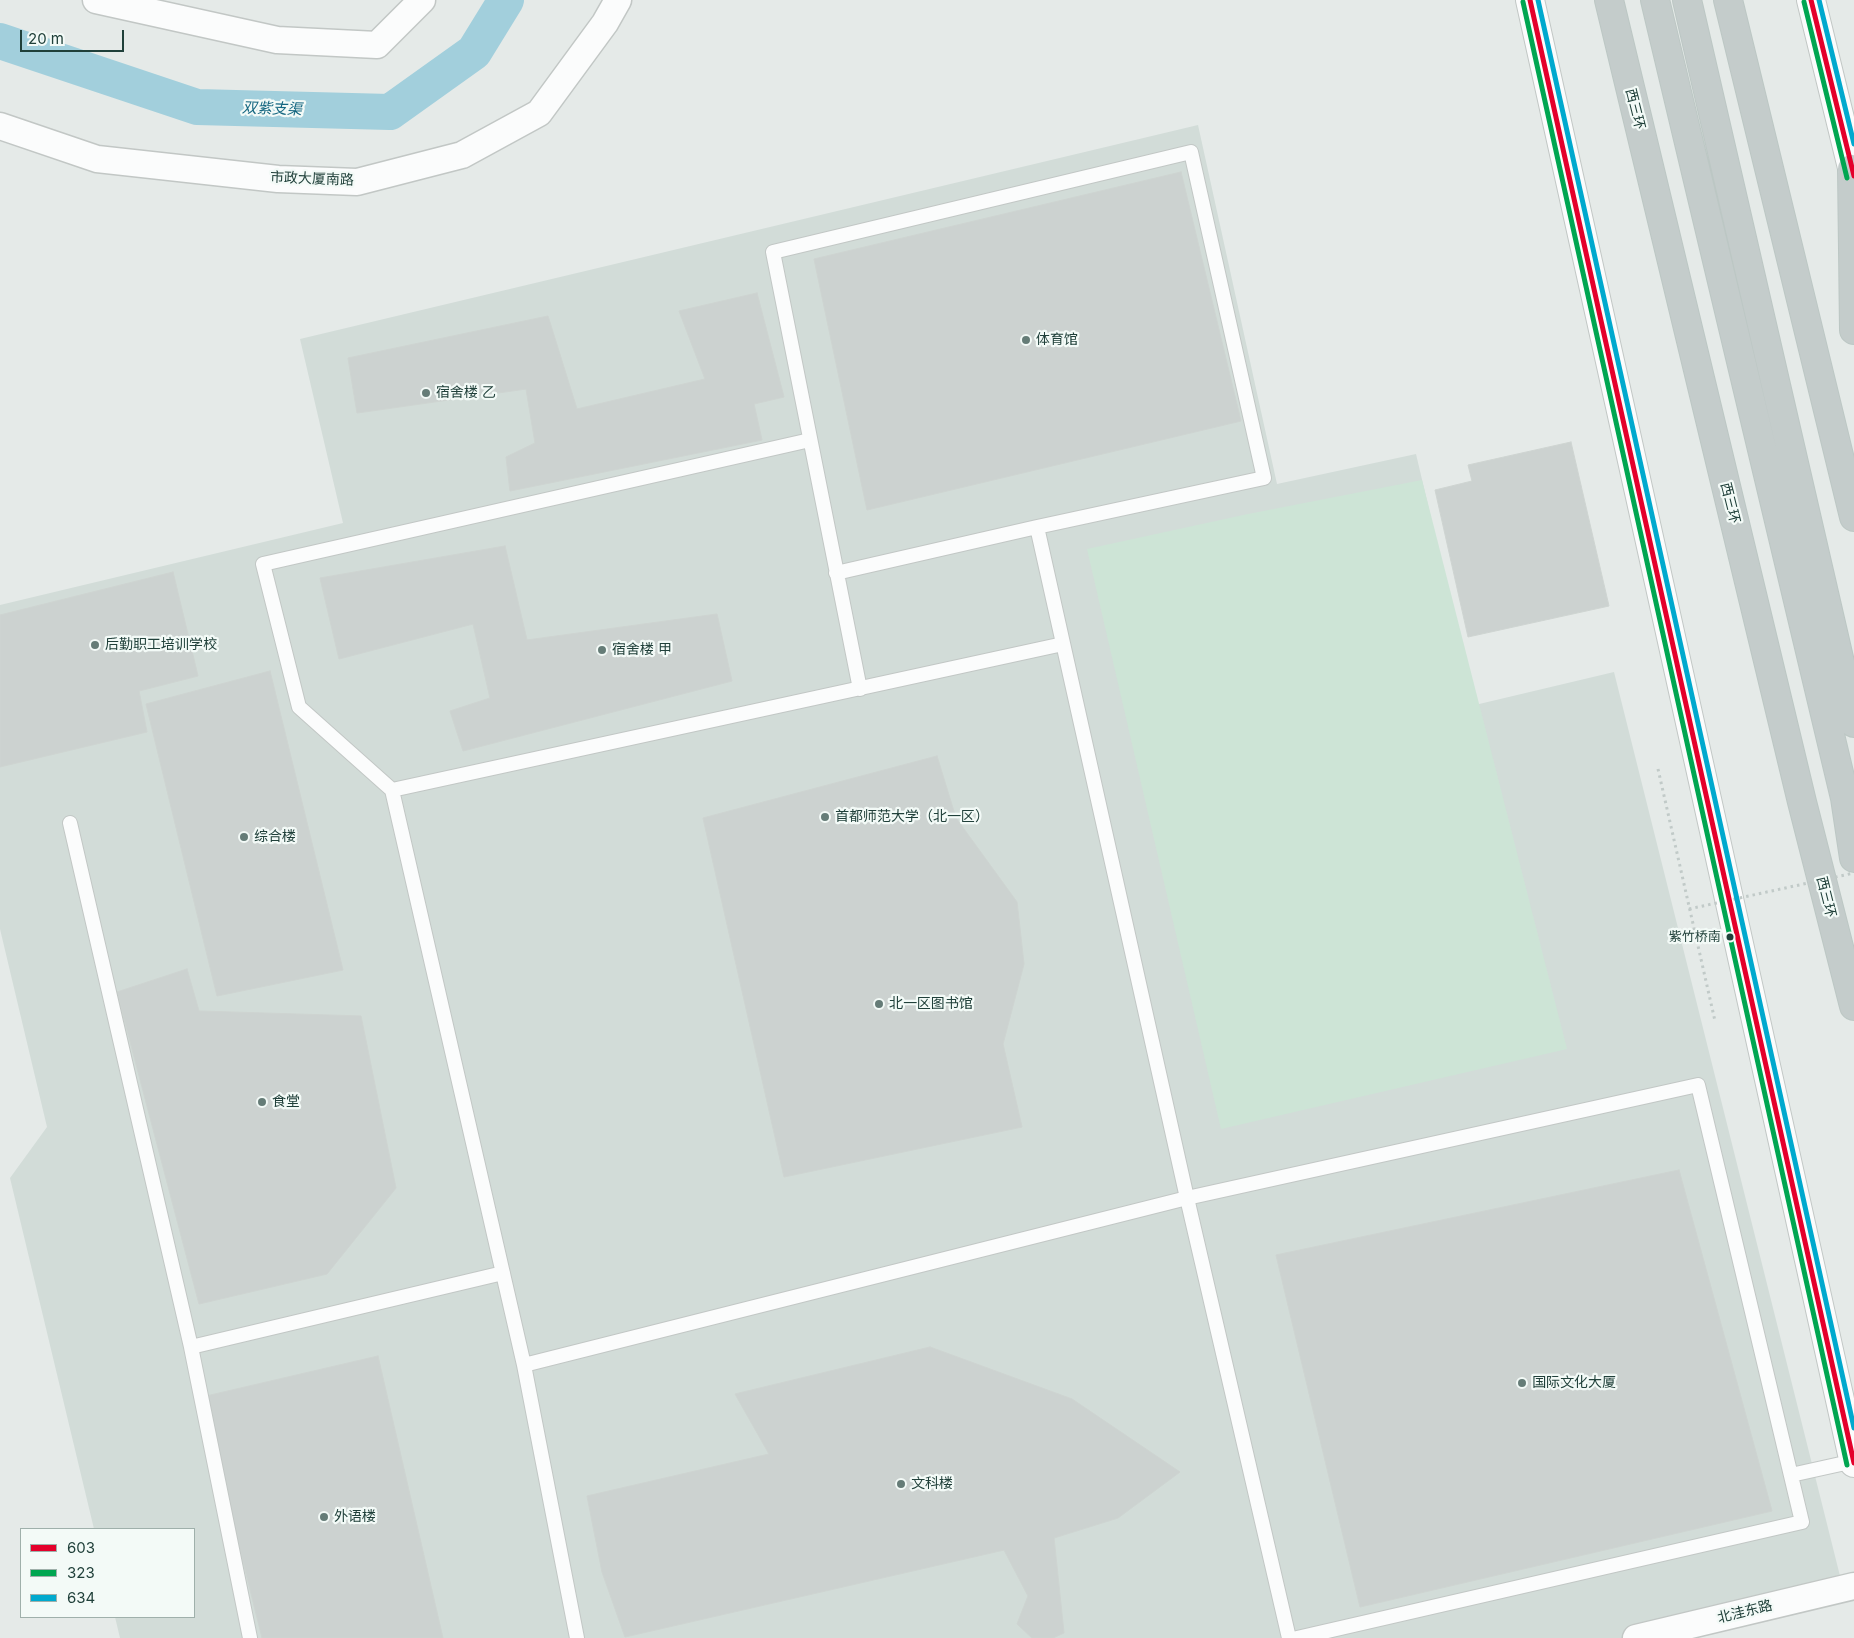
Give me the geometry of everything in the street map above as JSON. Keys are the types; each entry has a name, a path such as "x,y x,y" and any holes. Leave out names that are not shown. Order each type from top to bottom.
{"highway":[{"name":"西三环","path":"1609,0 1854,1006"},
{"path":"1655,0 1844,798 1854,858"},
{"path":"1687,0 1854,723"},
{"path":"1728,0 1854,518"},
{"path":"1853,173 1854,330"}],"street":[{"path":"96,0 277,40 377,45 422,0"},
{"name":"市政大厦南路","path":"0,126 97,159 278,179 358,182 462,155 539,113 605,23 618,0"},
{"path":"1530,0 1854,1462"},
{"path":"1811,0 1853,173"},
{"name":"北洼东路","path":"1636,1638 1854,1586"}],"lane":[{"path":"836,573 1264,478 1191,152 773,252 836,573 860,689"},
{"path":"576,1638 524,1364 392,790 299,707 263,564 810,440"},
{"path":"1037,527 1187,1198 1289,1638"},
{"path":"392,790 1063,644"},
{"path":"70,822 191,1347 250,1638"},
{"path":"524,1364 1187,1198 1698,1085 1802,1522 1298,1638"},
{"path":"191,1347 503,1273"},
{"path":"1791,1476 1854,1462"}],"path":[{"path":"1658,769 1714,1021"},
{"path":"1689,909 1854,873"}],"shaded area":[{"name":"首都师范大学（北一区）","path":"1198,125 1277,484 1416,454 1475,705 1614,672 1843,1588 1636,1638 120,1638 115,1618 195,1618 195,1528 94,1528 10,1178 47,1127 0,929 0,605 343,523 300,339"}],"green space":[{"path":"1422,480 1567,1049 1221,1129 1087,549 1248,514"}],"building":[{"name":"体育馆","path":"1181,172 1241,421 867,510 814,259"},
{"name":"宿舍楼 乙","path":"757,293 784,397 754,404 762,440 510,491 506,457 535,443 526,389 357,413 348,358 548,316 577,409 705,379 679,311"},
{"path":"1571,442 1609,606 1468,637 1435,490 1472,481 1468,465"},
{"name":"宿舍楼 甲","path":"505,546 527,640 717,614 732,681 463,751 450,711 490,698 473,624 339,659 320,578"},
{"name":"后勤职工培训学校","path":"173,572 198,676 139,691 147,732 0,767 0,615"},
{"name":"综合楼","path":"270,671 343,970 217,996 146,704"},
{"name":"北一区图书馆","path":"937,756 956,818 1017,902 1024,964 1003,1044 1022,1127 784,1177 703,818"},
{"name":"食堂","path":"187,969 199,1011 361,1016 396,1188 327,1274 199,1304 117,992"},
{"name":"国际文化大厦","path":"1679,1170 1772,1511 1360,1607 1276,1255"},
{"name":"文科楼","path":"930,1347 1072,1399 1180,1472 1118,1518 1054,1538 1064,1633 1053,1638 1032,1638 1017,1624 1028,1596 1004,1550 625,1637 602,1572 587,1496 769,1454 735,1394"},
{"name":"外语楼","path":"378,1356 443,1638 262,1638 202,1397"}],"waterway":[{"name":"双紫支渠","path":"0,41 197,107 390,112 474,52 506,0"}],"transit line":[{"name":"603","path":"1530,0 1854,1463"},
{"name":"634","path":"1538,0 1854,1428"},
{"name":"603","path":"1811,0 1854,176"},
{"name":"634","path":"1819,0 1854,144"},
{"name":"323","path":"1523,2 1847,1465"},
{"name":"323","path":"1804,2 1847,178"}],"place":[{"name":"体育馆","path":"1026,340"},
{"name":"宿舍楼 乙","path":"426,393"},
{"name":"后勤职工培训学校","path":"95,645"},
{"name":"宿舍楼 甲","path":"602,650"},
{"name":"首都师范大学（北一区）","path":"825,817"},
{"name":"综合楼","path":"244,837"},
{"name":"紫竹桥南","path":"1730,937"},
{"name":"北一区图书馆","path":"879,1004"},
{"name":"食堂","path":"262,1102"},
{"name":"国际文化大厦","path":"1522,1383"},
{"name":"文科楼","path":"901,1484"},
{"name":"外语楼","path":"324,1517"}]}
